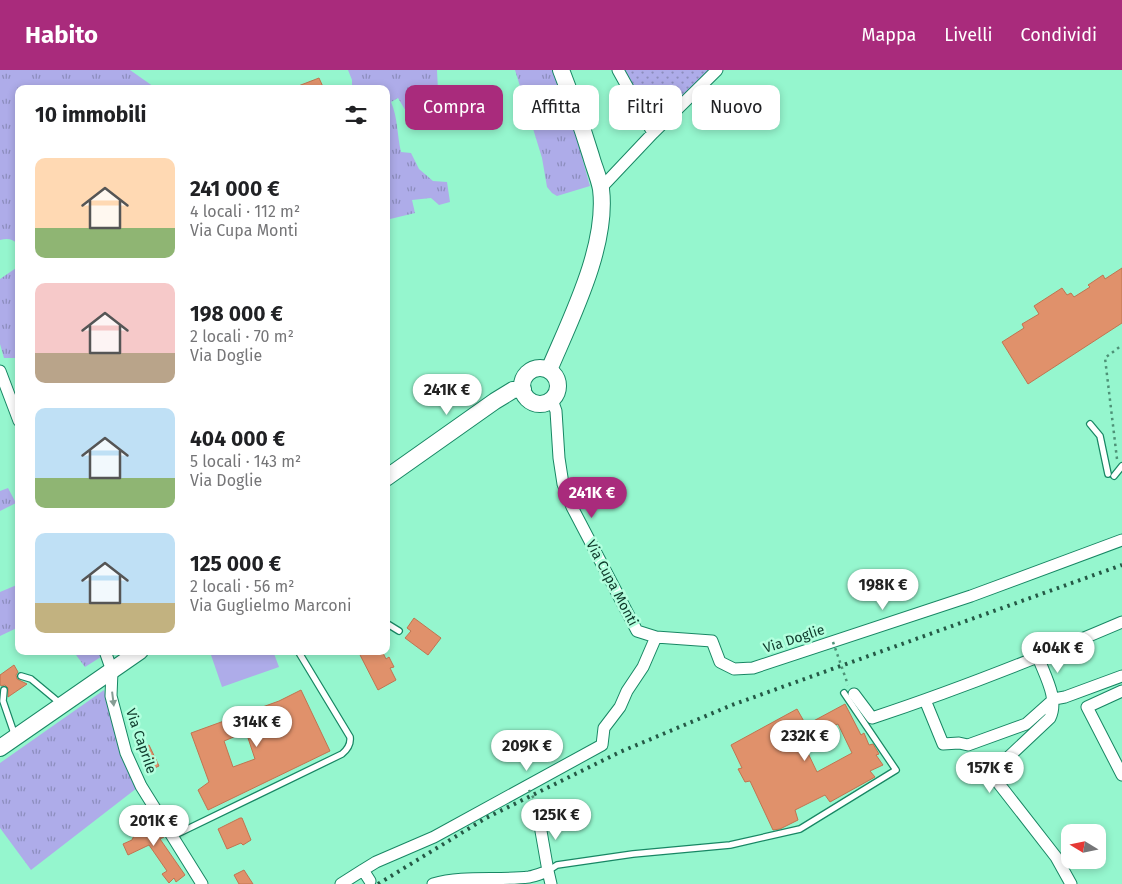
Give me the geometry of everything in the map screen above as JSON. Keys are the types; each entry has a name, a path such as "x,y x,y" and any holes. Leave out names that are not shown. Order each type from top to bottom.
{"street":[{"path":"549,370 585,281 598,241 601,218 601,188 578,111 561,70"},
{"path":"618,70 653,133"},
{"path":"601,188 717,70"},
{"path":"542,368 549,370 558,380 556,394 552,400 539,404 532,402 526,397 523,389 524,377 534,369 542,368"},
{"path":"0,371 15,410"},
{"path":"390,475 495,401 513,390 523,389"},
{"name":"Via Cupa Monti","path":"552,400 556,411 563,484 572,507 637,631 656,637"},
{"name":"Via Doglie","path":"656,637 712,641 720,662 734,669 753,668 971,596 1122,540"},
{"path":"848,691 872,718 1038,658 1122,622"},
{"path":"341,884 376,862 434,837 602,745 604,728 620,707 627,691 643,667 656,637"},
{"name":"Via Caprile","path":"106,655 112,671 111,696 126,753 141,786 202,884"},
{"path":"0,748 134,655"},
{"path":"1038,658 1054,699 1054,710 1050,718 999,766 996,772 996,780 1056,857 1071,884"},
{"path":"925,700 943,744 959,743 968,745 1026,724 1054,699 1065,697 1122,676"},
{"path":"1122,691 1087,707 1122,775"},
{"path":"542,806 538,814 551,884"},
{"path":"363,870 370,882"},
{"path":"432,884 493,878 530,877 548,871"}],"lane":[{"path":"1090,424 1100,436 1111,475 1122,466"},
{"path":"390,625 399,631"},
{"path":"173,836 342,754 347,749 351,742 350,737 300,655"},
{"path":"21,676 31,679 62,705"},
{"path":"4,690 3,701 15,738"},
{"path":"548,871 558,864 632,854 730,845 800,829 896,770 848,691"}],"path":[{"path":"1115,450 1105,358 1122,345"},
{"path":"833,642 848,691"},
{"path":"529,790 542,806"}],"green space":[{"path":"0,70 130,70 151,85 15,85 15,241 0,240"},
{"path":"348,70 437,70 438,85 405,85 405,110 398,98 391,102 395,114 401,152 411,153 419,169 433,181 447,182 450,202 439,205 431,198 412,200 415,213 390,219 390,85 352,85"},
{"path":"515,70 556,70 561,85 520,85"},
{"path":"625,70 710,70 682,95 682,85 632,85"},
{"path":"533,130 574,130 590,186 557,196 547,187 542,158"},
{"path":"15,269 15,358 4,358 0,344 0,279"},
{"path":"8,488 15,504 0,511 0,491"},
{"path":"15,586 15,629 0,636 0,592"},
{"path":"76,655 104,655 85,667"},
{"path":"211,655 274,655 279,667 222,687"},
{"path":"104,690 118,740 137,788 31,870 0,828 0,763"}],"building":[{"path":"319,78 322,85 301,85"},
{"path":"1122,268 1122,323 1028,384 1002,342 1024,328 1022,324 1039,314 1034,306 1062,288 1067,295 1071,293 1074,297 1090,287 1088,285 1103,275 1105,279"},
{"path":"414,618 441,638 428,655 405,638 411,631 407,628"},
{"path":"360,655 384,655 386,659 389,657 394,667 390,668 396,680 378,690"},
{"path":"14,665 18,672 16,675 17,679 27,684 8,697 8,688 0,684 0,675"},
{"path":"301,690 330,751 208,810 198,790 209,782 191,733 279,701","holes":["246,732 255,759 233,767 224,741"]},
{"path":"845,704 861,735 864,733 869,745 873,744 879,754 876,755 883,765 870,771 875,777 830,802 825,795 795,810 798,820 780,829 773,830 750,781 745,782 738,769 742,768 731,745 797,709 806,725","holes":["838,724 852,753 817,772 806,749 816,743 812,735"]},
{"path":"149,745 159,766 148,771 139,750"},
{"path":"146,809 164,837 160,839 185,875 176,882 174,878 169,883 162,874 167,871 149,845 128,855 123,844 132,840"},
{"path":"242,818 251,840 243,845 241,843 227,849 218,829"},
{"path":"244,870 253,884 239,884 234,875"}],"railway":[{"path":"378,884 486,818 620,752 732,705 1122,565"}]}
